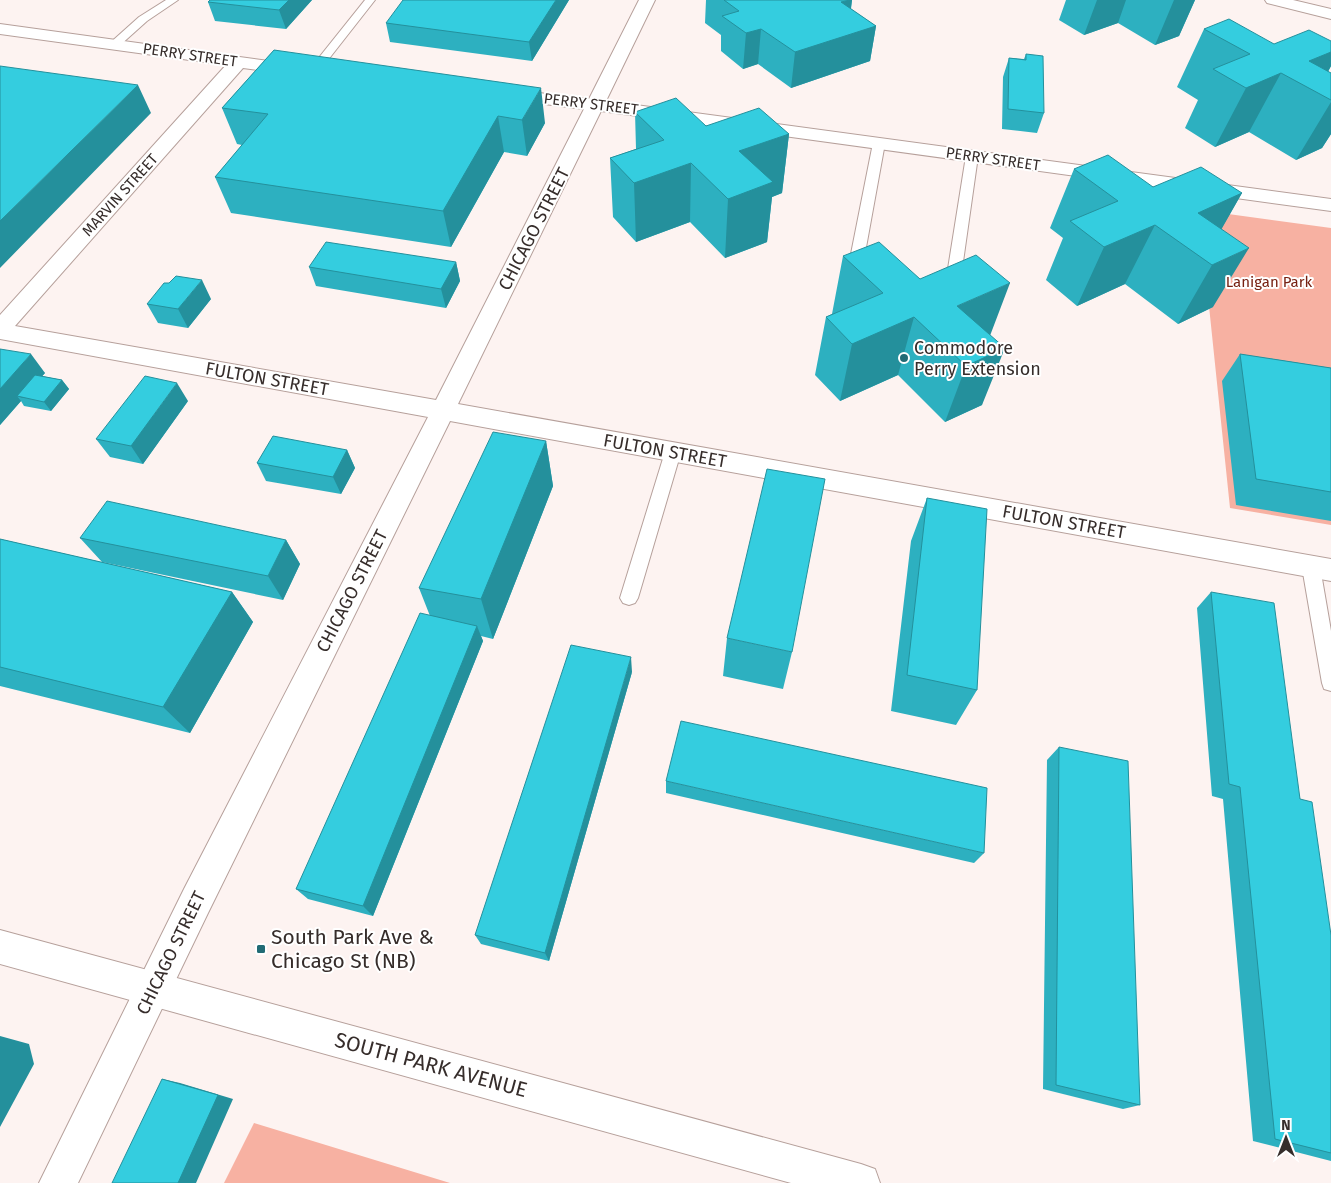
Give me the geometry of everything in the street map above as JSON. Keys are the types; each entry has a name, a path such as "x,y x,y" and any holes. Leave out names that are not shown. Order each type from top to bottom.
{"street":[{"name":"CHICAGO STREET","path":"58,1183 196,901 444,410 647,0"},
{"path":"1273,0 1331,14"},
{"name":"PERRY STREET","path":"0,29 332,74"},
{"name":"MARVIN STREET","path":"0,330 239,62"},
{"name":"PERRY STREET","path":"489,92 596,104 1331,205"},
{"name":"FULTON STREET","path":"0,330 1321,568"},
{"name":"SOUTH PARK AVENUE","path":"0,947 861,1183"}],"lane":[{"path":"114,45 143,19 173,0"},
{"path":"313,72 370,0"},
{"path":"869,283 856,264 879,143"},
{"path":"939,288 947,286 954,276 972,156"},
{"path":"629,598 673,452"},
{"path":"1321,568 1331,683"}],"green space":[{"name":"Lanigan Park","path":"1199,210 1331,228 1331,525 1230,508"},
{"path":"254,1123 450,1183 224,1183"}],"building":[{"path":"210,0 289,0 279,10 208,2"},
{"path":"403,0 556,0 529,42 386,23"},
{"path":"724,0 850,0 841,2 876,26 795,52 761,29 746,33 722,16 739,11"},
{"path":"1229,19 1274,44 1309,30 1331,41 1331,52 1309,61 1331,73 1331,100 1281,73 1246,88 1213,69 1250,54 1204,29"},
{"path":"274,50 541,88 522,120 498,116 443,211 215,177 268,114 222,108"},
{"path":"1026,54 1043,56 1044,113 1008,109 1009,58 1026,60"},
{"path":"0,66 138,85 0,221"},
{"path":"676,98 706,126 759,108 789,134 739,151 773,182 728,199 691,163 634,183 610,158 664,140 635,112"},
{"path":"1108,155 1153,187 1201,167 1242,193 1198,213 1249,248 1212,265 1155,225 1104,247 1070,221 1118,201 1074,169"},
{"path":"326,242 456,262 441,289 309,267"},
{"path":"879,242 920,279 976,255 1010,283 957,306 1005,348 966,366 914,317 852,344 826,317 883,293 843,256"},
{"path":"176,276 202,280 178,309 147,304 164,283 169,283"},
{"path":"0,349 31,354 0,389"},
{"path":"1240,354 1331,368 1331,492 1256,479"},
{"path":"35,375 62,380 44,402 17,396"},
{"path":"145,376 177,383 131,446 96,439"},
{"path":"493,432 546,441 481,599 419,588"},
{"path":"273,436 347,450 333,477 257,463"},
{"path":"767,469 825,479 792,652 727,638"},
{"path":"927,498 987,509 977,690 907,675"},
{"path":"107,501 286,540 268,576 80,538"},
{"path":"0,539 232,592 163,707 0,667"},
{"path":"1211,592 1274,603 1300,799 1312,802 1331,935 1331,1153 1275,1139 1240,787 1229,784"},
{"path":"420,613 477,626 363,906 296,889"},
{"path":"571,645 631,657 545,953 475,935"},
{"path":"681,721 987,788 984,853 666,781"},
{"path":"1059,747 1128,761 1140,1105 1056,1085"},
{"path":"162,1079 218,1095 178,1183 112,1183"}],"place":[{"name":"Commodore Perry Extension","path":"904,358"},
{"name":"South Park Ave & Chicago St (NB)","path":"261,949"}]}
